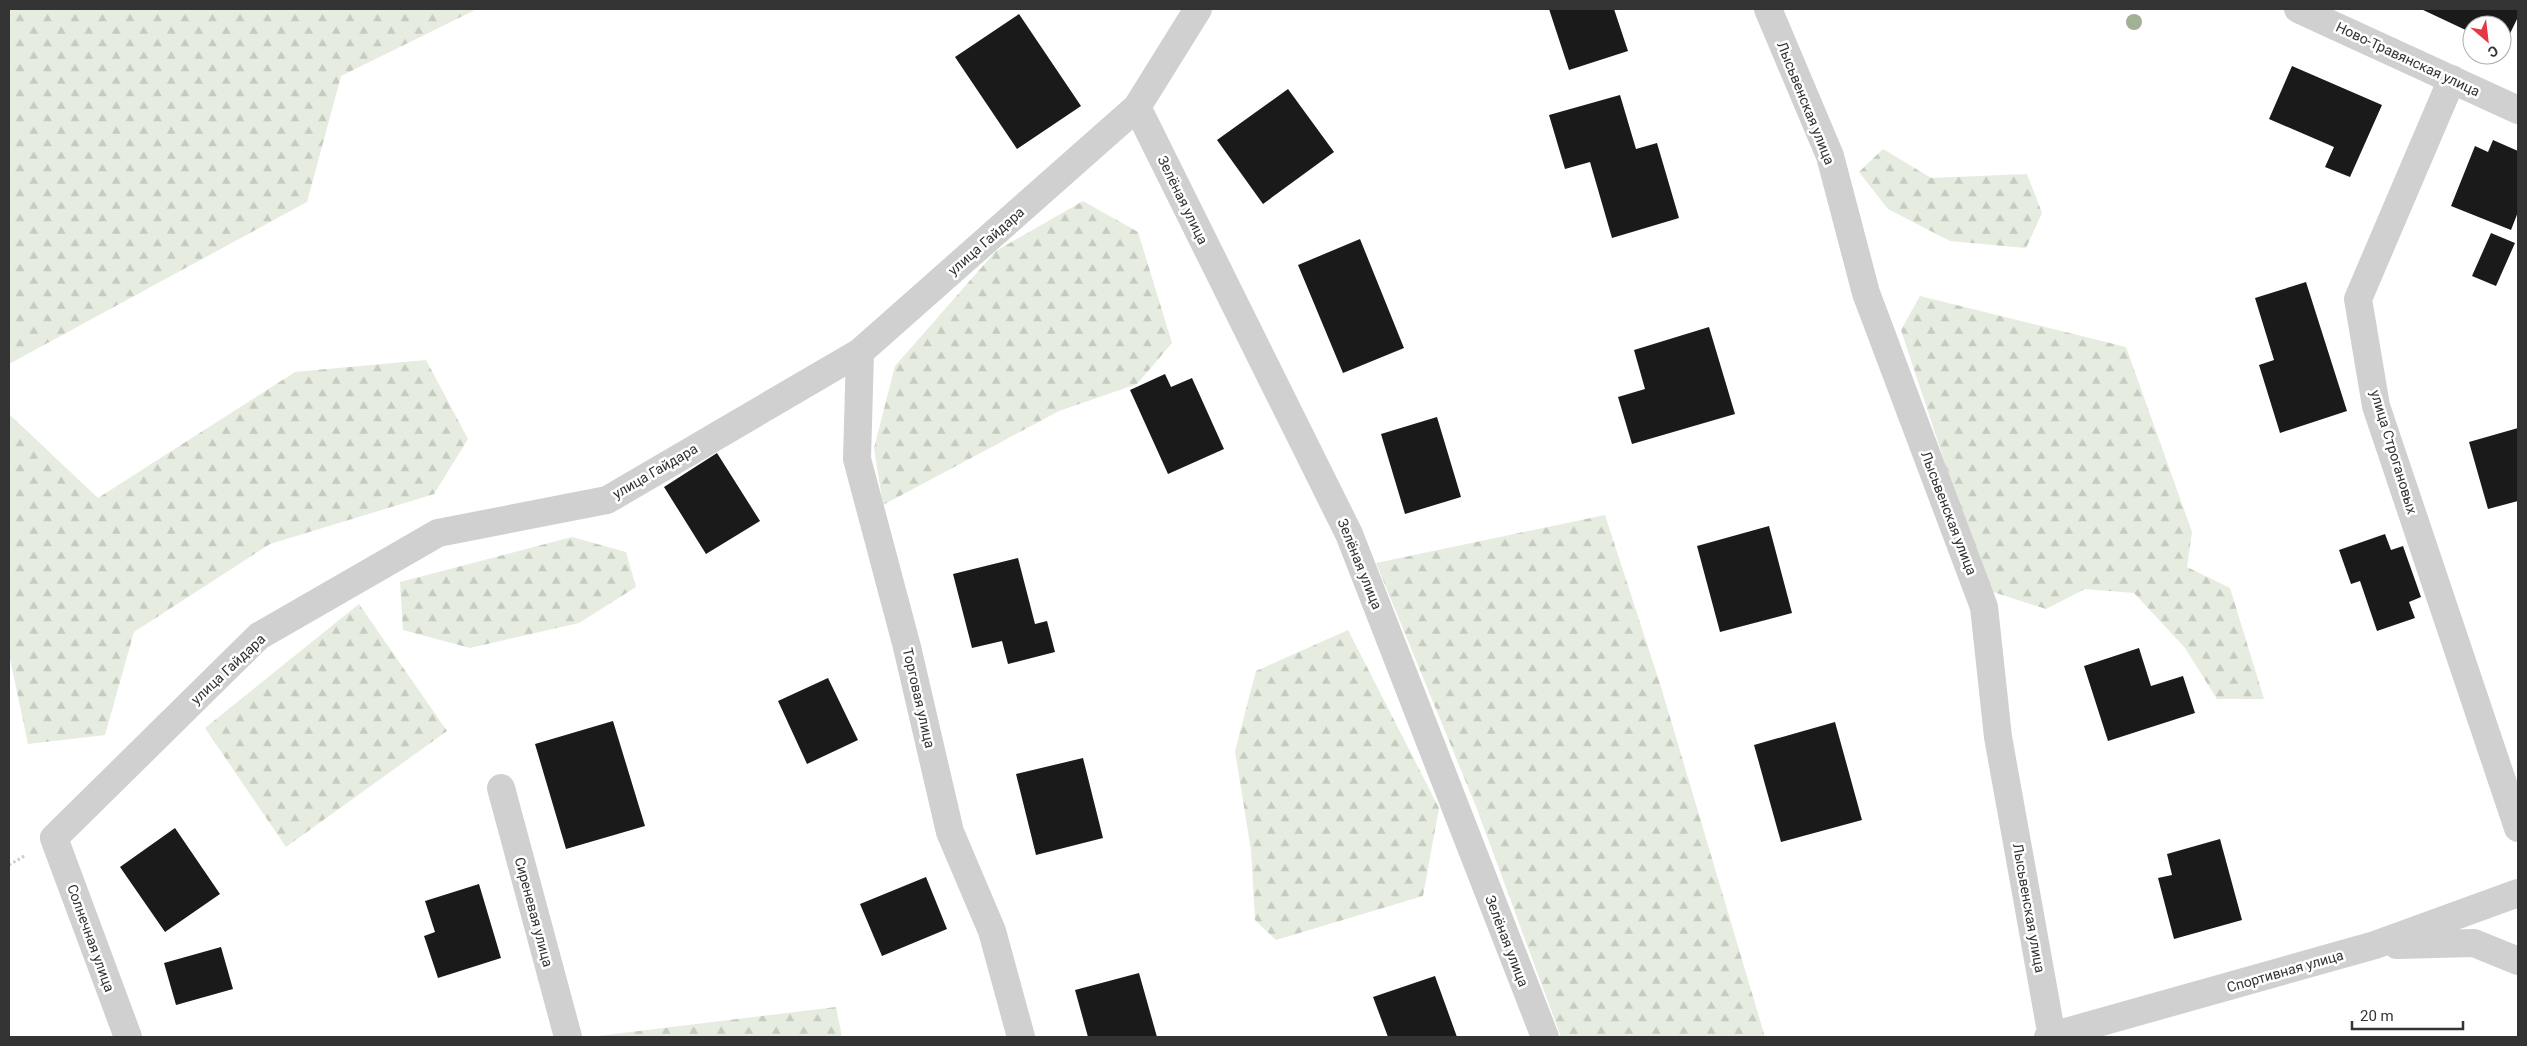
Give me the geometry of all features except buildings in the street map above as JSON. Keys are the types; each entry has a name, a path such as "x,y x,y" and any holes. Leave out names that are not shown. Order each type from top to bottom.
{"street":[{"name":"улица Гайдара","path":"54,838 260,636 438,533 607,500 860,352 1137,107 1198,9"},
{"name":"Лысьвенская улица","path":"1768,9 1830,156 1866,293 1984,607 1998,738 2051,1037"},
{"name":"Ново-Травянская улица","path":"2298,9 2518,110"},
{"name":"улица Строгановых","path":"2452,79 2358,299 2376,406 2518,828"},
{"name":"Зелёная улица","path":"1137,107 1349,534 1545,1037"},
{"name":"Торговая улица","path":"860,352 857,459 907,647 950,832 992,931 1020,1037"},
{"name":"Сиреневая улица","path":"501,788 568,1037"},
{"name":"Солнечная улица","path":"54,838 128,1037"},
{"name":"Спортивная улица","path":"2051,1037 2375,946 2518,893"},
{"path":"2375,946 2474,943 2518,962"}],"green space":[{"path":"9,9 477,9 341,76 307,202 9,364"},
{"path":"1883,149 1931,178 2027,174 2042,213 2026,248 1950,241 1888,209 1859,172"},
{"path":"1083,201 1138,232 1172,343 1137,384 1059,411 883,505 874,448 895,366 996,251"},
{"path":"1920,296 2126,347 2192,532 2187,567 2230,588 2264,699 2217,699 2185,648 2134,593 2085,589 2046,609 1987,590 1901,330"},
{"path":"426,360 468,439 434,494 270,544 134,632 105,735 28,744 9,654 9,414 98,498 295,372"},
{"path":"1605,515 1661,687 1765,1037 1561,1037 1477,809 1376,563"},
{"path":"572,537 626,552 636,587 579,623 470,648 403,630 400,582"},
{"path":"359,604 447,731 286,847 205,728"},
{"path":"1348,630 1439,808 1423,896 1276,940 1255,920 1251,850 1235,751 1256,671"},
{"path":"836,1007 842,1037 598,1036"}]}
